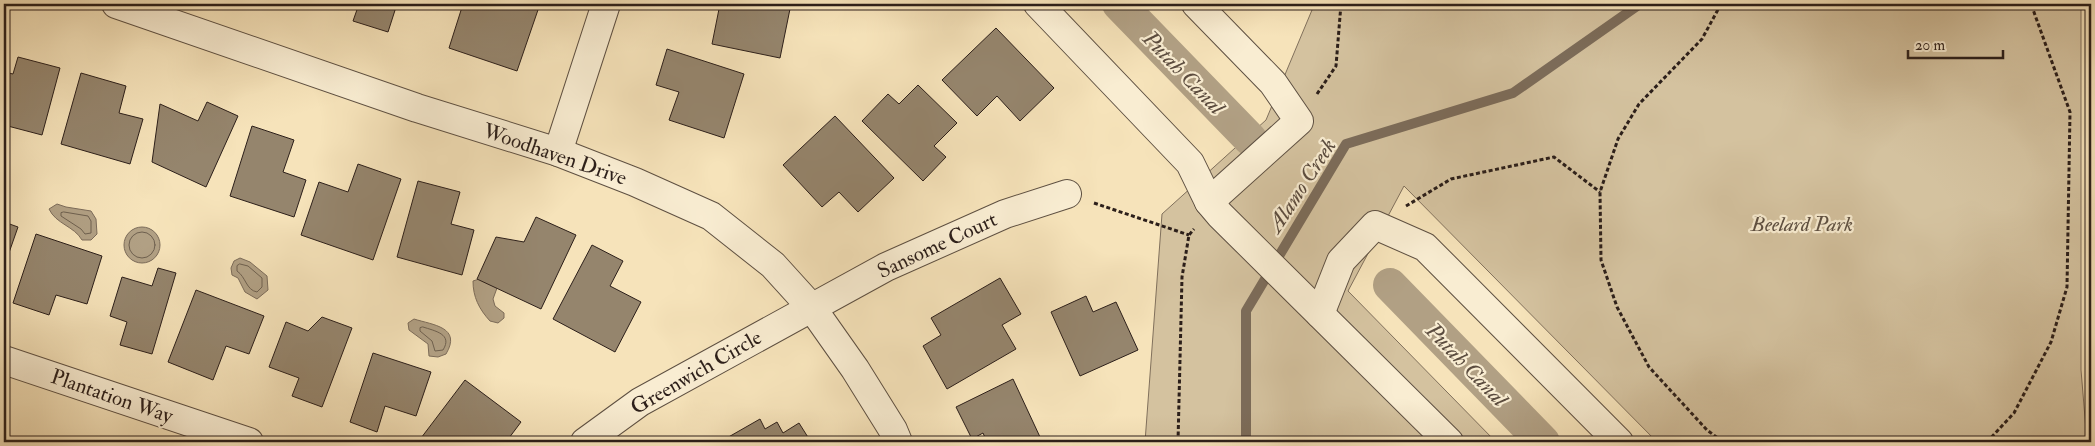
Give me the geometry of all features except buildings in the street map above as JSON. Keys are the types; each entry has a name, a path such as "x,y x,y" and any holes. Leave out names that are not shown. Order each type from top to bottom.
{"street":[{"name":"Woodhaven Drive","path":"116,4 181,14 417,108 558,152 634,182 711,216 773,265 812,308 855,369 893,430 898,442"},
{"path":"558,152 606,4"},
{"path":"1038,4 1190,163 1215,208 1449,442"},
{"path":"1196,4 1272,83 1299,121 1215,208"},
{"name":"Sansome Court","path":"812,308 886,267 980,225 1006,214 1068,194"},
{"path":"1311,305 1342,261 1375,225 1425,247 1619,442"},
{"name":"Greenwich Circle","path":"585,442 640,402 812,308"},
{"name":"Plantation Way","path":"4,360 249,442"}],"path":[{"path":"1299,121 1336,66 1341,4"},
{"path":"1721,4 1702,39 1639,104 1618,139 1600,192 1601,260 1617,307 1649,367 1707,430 1722,442"},
{"path":"1987,442 2014,413 2051,342 2067,287 2070,112 2031,4"},
{"path":"1375,225 1451,179 1554,157 1600,192"},
{"path":"1068,194 1189,235"},
{"path":"1178,442 1182,277 1189,235 1215,208"}],"green space":[{"name":"Beelard Park","path":"1312,4 2081,4 2081,370 2087,442 1657,442 1404,186 1348,291 1496,442 1145,442 1162,214 1266,120 1312,10"}],"water":[{"path":"57,204 91,211 96,219 97,234 91,240 82,240 79,235 52,214 49,209"},
{"path":"142,227 155,232 160,245 155,258 142,263 129,258 124,245 129,232"},
{"path":"240,258 250,262 267,276 268,290 257,299 245,292 238,278 232,275 231,268 234,261"},
{"path":"479,279 497,288 493,299 495,306 504,313 504,318 498,323 490,321 477,302 473,281"},
{"path":"414,319 437,326 448,333 450,345 446,354 438,357 429,356 428,344 409,330 408,323"}],"waterway":[{"name":"Putah Canal","path":"1119,4 1250,139"},
{"name":"Alamo Creek","path":"1246,442 1246,311 1346,144 1513,93 1640,4"},
{"name":"Putah Canal","path":"1390,285 1543,442"}]}
